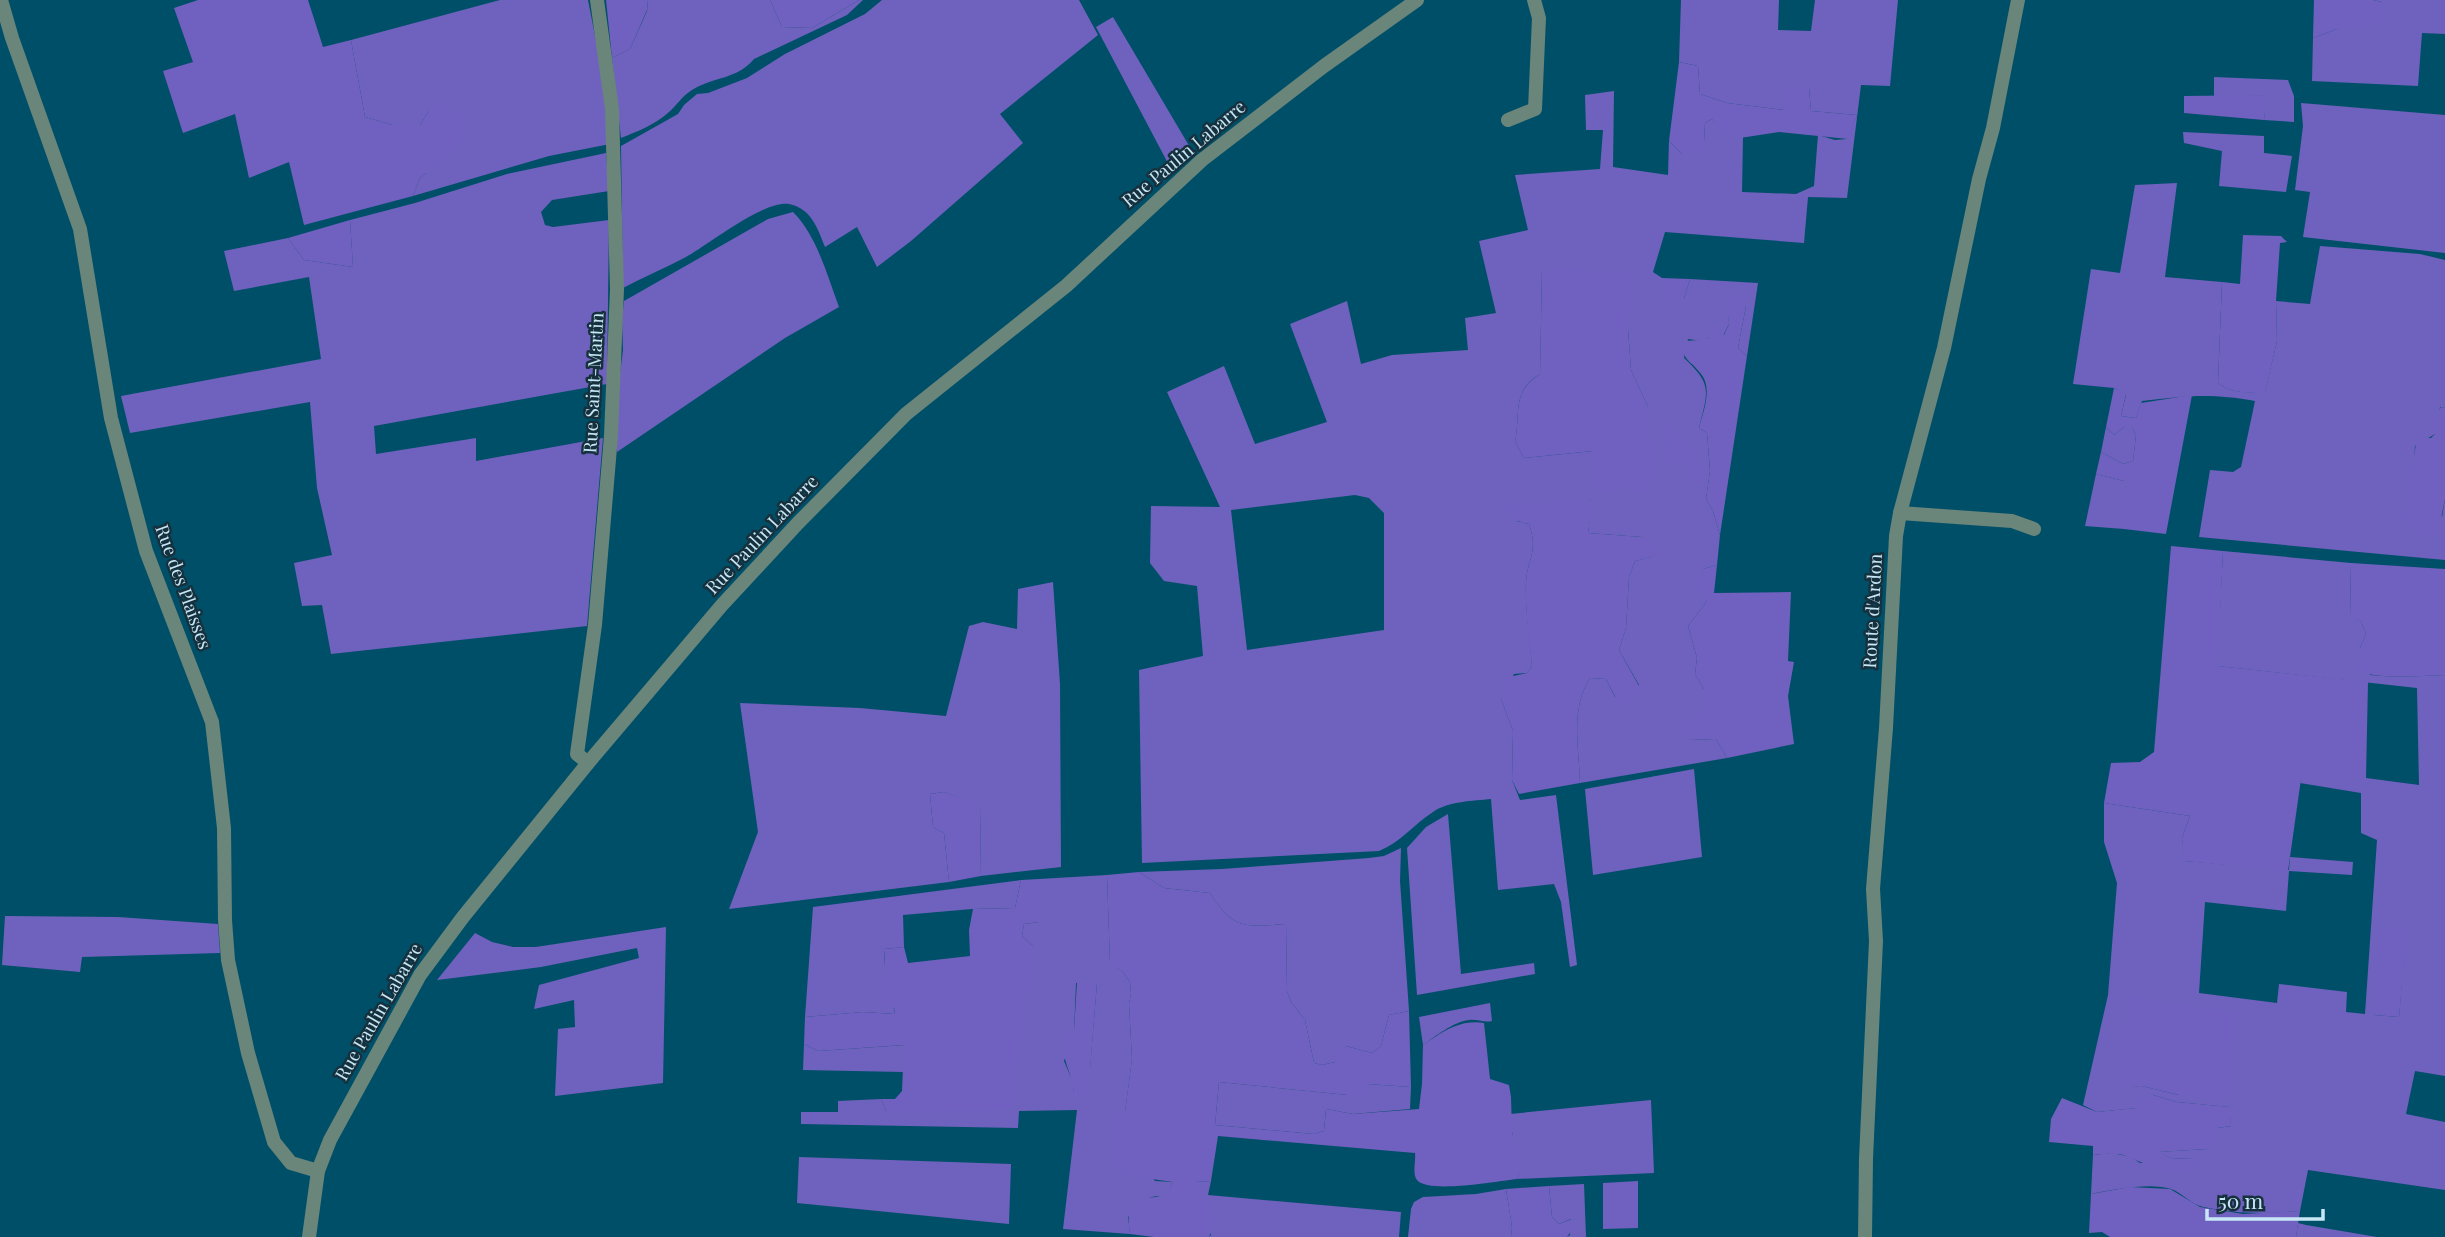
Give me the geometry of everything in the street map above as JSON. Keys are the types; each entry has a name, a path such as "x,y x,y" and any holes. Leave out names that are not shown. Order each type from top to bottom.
{"street":[{"name":"Rue des Plaisses","path":"1,0 80,229 111,418 146,551 212,722 224,828 228,960 248,1053 274,1142 291,1163 318,1171"},
{"name":"Rue Saint-Martin","path":"588,763 578,754 595,625 611,436 617,289 612,109 597,0"},
{"name":"Rue Paulin Labarre","path":"309,1237 318,1171 330,1140 420,975 463,917 588,763 722,605 798,523 906,414 1066,286 1202,160 1324,66 1417,0"},
{"path":"1508,120 1535,109 1539,19 1534,0"},
{"name":"Route d'Ardon","path":"1865,1237 1876,941 1874,889 1896,536 1944,348 1979,178 1993,128 2018,0"},
{"path":"1900,513 2012,522 2034,528"}],"shaded area":[{"path":"198,0 308,0 323,47 351,40 365,117 393,125 420,125 429,111 445,103 459,108 467,118 464,133 454,150 420,178 413,196 304,225 289,162 249,178 235,114 183,133 163,71 193,62 174,8"},
{"path":"500,0 588,0 600,61 610,144 549,156 413,196 420,178 426,173 429,111 420,125 393,125 365,117 351,40"},
{"path":"606,0 648,0 647,10 630,49 612,58"},
{"path":"648,0 770,0 782,27 812,28 863,0 847,15 754,59 740,71 692,90 658,121 621,138 612,58 630,49 647,11"},
{"path":"770,0 859,0 812,28 782,27"},
{"path":"882,0 1079,0 1098,35 1000,114 1023,143 911,241 877,267 857,227 825,247 808,215 797,206 789,204 778,205 751,216 686,257 623,288 621,146 678,114 697,94 708,93 747,78 785,54 865,14"},
{"path":"1681,0 1779,0 1778,30 1811,31 1815,0 1898,0 1890,86 1861,85 1847,198 1808,197 1804,243 1665,232 1653,272 1662,278 1662,297 1684,299 1690,279 1758,283 1747,356 1738,348 1746,306 1728,307 1729,324 1723,336 1710,327 1710,337 1702,341 1688,339 1684,358 1700,375 1706,389 1699,428 1707,433 1710,471 1706,499 1713,511 1720,535 1717,565 1703,569 1707,601 1688,626 1697,658 1695,674 1704,689 1704,712 1689,740 1716,739 1727,758 1580,783 1578,715 1580,702 1590,678 1606,679 1615,697 1639,685 1619,650 1626,628 1629,577 1635,561 1654,556 1642,537 1588,533 1592,500 1517,521 1529,524 1533,542 1526,593 1532,666 1527,673 1514,674 1501,699 1513,731 1512,780 1520,800 1556,795 1577,965 1570,967 1561,902 1554,884 1498,890 1491,799 1461,802 1439,808 1394,843 1379,851 1142,863 1139,670 1203,656 1197,586 1164,581 1150,563 1151,506 1220,507 1167,392 1224,366 1255,444 1327,422 1290,324 1347,301 1361,364 1392,355 1468,350 1465,318 1496,313 1479,241 1528,230 1515,175 1600,169 1603,130 1586,130 1585,95 1614,91 1613,167 1668,175 1669,141 1682,154 1704,142 1705,123 1712,119 1725,132 1743,137 1742,192 1796,194 1814,186 1818,135 1835,140 1847,139 1857,115 1811,111 1809,88 1785,110 1727,103 1700,94 1698,66 1679,62","holes":["1542,268 1628,329 1631,370 1648,407 1593,451 1524,458 1515,442 1521,396 1531,381 1540,374","1355,495 1369,498 1384,513 1384,630 1247,650 1231,510"]},
{"path":"2314,0 2382,2 2384,20 2371,26 2337,29 2313,38"},
{"path":"2373,0 2445,0 2445,34 2422,33 2418,86 2312,81 2313,38 2337,29 2382,2"},
{"path":"1113,17 1191,149 1171,169 1096,27"},
{"path":"1679,62 1698,66 1700,94 1727,103 1784,110 1787,88 1809,88 1811,111 1857,115 1848,139 1779,132 1740,138 1728,136 1719,130 1712,119 1705,123 1704,142 1699,154 1682,154 1669,141"},
{"path":"2214,77 2288,80 2294,96 2294,122 2264,120 2266,95 2214,98"},
{"path":"2267,95 2264,120 2184,113 2184,96"},
{"path":"2301,103 2445,115 2445,253 2303,237 2310,192 2295,190 2303,126"},
{"path":"2183,132 2264,136 2264,153 2292,156 2286,192 2219,186 2222,151 2184,143"},
{"path":"606,153 609,191 552,200 541,212 545,225 553,227 609,220 607,384 374,426 376,454 476,438 476,461 603,438 587,626 331,654 322,605 302,606 294,563 332,555 317,488 310,402 130,433 121,396 321,359 309,277 234,291 224,251 288,238 304,260 353,267 350,220 507,174"},
{"path":"2177,183 2165,277 2222,282 2218,383 2234,391 2265,392 2277,341 2276,301 2310,304 2320,246 2420,254 2445,260 2445,408 2440,407 2435,434 2415,446 2414,461 2442,517 2445,499 2445,560 2199,537 2210,470 2233,472 2241,467 2255,401 2198,396 2142,401 2136,418 2121,416 2126,395 2114,388 2073,384 2091,269 2120,273 2135,185"},
{"path":"793,212 815,244 839,307 785,338 617,452 617,397 623,350 624,301 768,219"},
{"path":"350,220 353,267 304,260 288,238"},
{"path":"2243,235 2281,236 2287,242 2280,243 2276,301 2277,341 2265,393 2234,391 2218,383 2222,282 2240,284"},
{"path":"1542,268 1632,273 1628,329 1631,370 1648,407 1655,441 1656,473 1648,489 1632,491 1624,486 1615,492 1593,492 1593,451 1524,458 1515,442 1521,396 1531,381 1540,374"},
{"path":"1662,278 1690,279 1684,299 1676,303 1662,297"},
{"path":"1726,297 1743,297 1746,306 1738,348 1747,356 1720,535 1713,511 1706,499 1710,471 1707,433 1699,428 1707,393 1705,380 1686,358 1681,342 1710,337 1709,327 1716,325 1724,335 1729,324"},
{"path":"2114,388 2126,394 2121,416 2136,418 2141,403 2192,395 2166,534 2124,529 2124,481 2096,474 2101,452 2123,464 2133,461 2136,435 2132,427 2124,427 2114,435 2106,427"},
{"path":"2441,407 2445,408 2445,499 2438,533 2429,539 2403,522 2417,438 2431,438 2435,434 2434,417"},
{"path":"1664,425 1671,425 1677,437 1689,443 1697,452 1705,477 1698,486 1689,479 1687,464 1668,466 1661,459 1666,449 1672,445 1662,440"},
{"path":"2106,427 2114,435 2124,427 2132,427 2136,435 2133,461 2123,464 2101,452"},
{"path":"2096,474 2124,481 2124,529 2085,526"},
{"path":"1593,500 1588,533 1642,537 1658,546 1655,556 1635,561 1629,577 1626,628 1619,650 1639,686 1635,703 1621,708 1606,679 1590,678 1580,702 1578,715 1580,783 1519,794 1512,780 1513,731 1501,699 1504,678 1527,673 1532,666 1526,593 1533,542 1529,524 1514,519 1506,505"},
{"path":"2171,546 2223,551 2218,666 2368,682 2366,778 2301,779 2288,871 2184,861 2182,838 2190,816 2104,803 2111,763 2140,762 2154,752"},
{"path":"2223,551 2351,563 2350,616 2361,621 2366,634 2360,648 2370,675 2445,675 2445,1076 2415,1071 2406,1114 2445,1122 2445,1190 2308,1170 2300,1211 2252,1213 2216,1209 2199,1206 2171,1189 2153,1186 2091,1194 2093,1155 2112,1153 2131,1157 2140,1163 2192,1159 2170,1158 2158,1152 2207,1149 2218,1128 2231,1126 2229,1107 2177,1102 2153,1095 2137,1108 2097,1112 2083,1105 2108,995 2117,883 2104,842 2104,803 2190,816 2182,838 2185,861 2289,870 2290,857 2353,862 2352,875 2289,871 2286,911 2205,902 2199,993 2277,1003 2279,984 2347,992 2346,1012 2365,1014 2377,840 2361,833 2361,793 2300,783 2301,778 2366,778 2419,785 2417,688 2217,666","holes":["2406,929 2399,1017 2374,1015","2236,1013 2179,1095 2142,1086 2123,1087"]},
{"path":"2351,563 2445,569 2445,675 2411,677 2356,671 2360,648 2366,634 2361,621 2350,617"},
{"path":"1717,565 1714,593 1791,592 1788,661 1794,662 1788,696 1794,744 1727,758 1716,739 1689,740 1680,727 1687,716 1704,712 1704,689 1695,674 1697,658 1688,626 1707,601 1698,584 1703,569"},
{"path":"1053,582 1060,684 1061,867 981,876 980,806 944,792 930,794 933,827 944,833 949,882 729,909 758,832 740,703 860,708 946,716 969,626 983,622 1017,629 1018,589"},
{"path":"1694,769 1702,857 1593,875 1585,789"},
{"path":"944,792 980,805 981,876 949,882 944,833 933,827 930,794"},
{"path":"1448,814 1461,974 1534,963 1535,974 1417,995 1407,848 1426,827"},
{"path":"1401,848 1400,881 1409,1011 1389,1015 1381,1046 1372,1053 1346,1046 1335,1062 1322,1065 1314,1063 1305,1020 1291,1002 1287,991 1286,924 1260,926 1241,923 1226,914 1210,893 1164,888 1139,872 1369,858 1384,856"},
{"path":"1139,872 1164,888 1210,893 1226,914 1241,923 1260,926 1286,924 1287,991 1291,1002 1305,1020 1314,1063 1322,1065 1335,1062 1338,1050 1346,1046 1372,1053 1381,1046 1389,1015 1409,1011 1411,1087 1368,1084 1364,1100 1357,1102 1348,1095 1219,1082 1215,1125 1314,1134 1324,1131 1326,1109 1353,1114 1419,1109 1423,1045 1459,1025 1484,1023 1490,1079 1509,1085 1512,1133 1521,1157 1517,1179 1464,1186 1435,1186 1417,1180 1414,1171 1415,1153 1218,1136 1211,1181 1195,1182 1201,1187 1212,1207 1213,1222 1209,1237 1130,1234 1129,1216 1136,1199 1163,1195 1173,1182 1131,1176 1111,1162 1109,1113 1125,1112 1132,1059 1130,982 1122,971 1110,964 1107,875"},
{"path":"1107,875 1110,963 1122,971 1130,982 1132,1059 1125,1113 1109,1114 1155,1181 1173,1182 1167,1193 1146,1200 1128,1217 1130,1234 1063,1229 1077,1110 1019,1111 1018,1128 801,1124 801,1112 838,1112 838,1101 881,1099 886,1111 1033,946 1022,936 1024,924 1039,922 1039,879","holes":["1076,983 1097,983 1090,1068 1074,1093 1073,1082 1064,1061 1074,1032"]},
{"path":"1039,879 1039,922 1024,924 1022,936 1033,946 1014,1095 1009,1110 886,1111 881,1099 895,1099 902,1091 904,1045 818,1051 804,1044 805,1017 863,1012 895,1014 894,1008 878,1003 877,989 885,977 885,949 904,947 908,963 970,956 969,930 973,909 1015,908 1021,880"},
{"path":"1021,880 1015,908 903,915 904,947 885,949 886,975 895,1014 863,1012 805,1017 813,907"},
{"path":"5,916 118,917 218,924 220,953 82,957 80,972 2,965"},
{"path":"666,927 663,1083 555,1096 558,1029 575,1027 574,1000 534,1009 539,985 639,958 637,948 541,967 437,980 475,933 492,942 513,947 536,947"},
{"path":"2380,929 2407,929 2399,1017 2374,1015"},
{"path":"1077,982 1097,983 1088,1096 1083,1101 1074,1094 1064,1052 1065,1035 1074,1031"},
{"path":"2127,997 2237,1013 2229,1100 2179,1095 2142,1086 2123,1088 2118,1079"},
{"path":"1490,1003 1492,1021 1472,1020 1457,1023 1423,1045 1419,1017"},
{"path":"804,1044 818,1051 905,1045 904,1072 803,1070"},
{"path":"1219,1082 1348,1095 1368,1084 1411,1087 1410,1109 1353,1114 1326,1109 1324,1131 1314,1134 1215,1125"},
{"path":"2153,1095 2177,1102 2230,1107 2231,1126 2218,1128 2217,1138 2207,1149 2159,1152 2170,1158 2192,1159 2199,1166 2183,1172 2165,1171 2122,1155 2093,1155 2093,1146 2049,1142 2051,1119 2062,1098 2097,1112 2136,1108 2140,1098"},
{"path":"1651,1100 1654,1173 1517,1179 1520,1161 1511,1130 1510,1114"},
{"path":"799,1157 1011,1164 1009,1224 797,1203"},
{"path":"1211,1181 1208,1195 1401,1212 1399,1237 1209,1237 1211,1235 1194,1182"},
{"path":"1638,1181 1638,1228 1603,1229 1603,1183"},
{"path":"1584,1184 1586,1237 1567,1237 1570,1235 1571,1219 1559,1224 1552,1217 1549,1186"},
{"path":"1549,1186 1552,1217 1559,1224 1572,1219 1575,1226 1567,1237 1511,1237 1506,1189"},
{"path":"2130,1187 2170,1189 2200,1207 2243,1214 2300,1211 2296,1237 2110,1237 2102,1232 2089,1233 2091,1194"},
{"path":"1506,1189 1511,1237 1408,1237 1411,1209 1414,1202 1423,1197"},
{"path":"2298,1223 2306,1225 2377,1237 2296,1237"}]}
